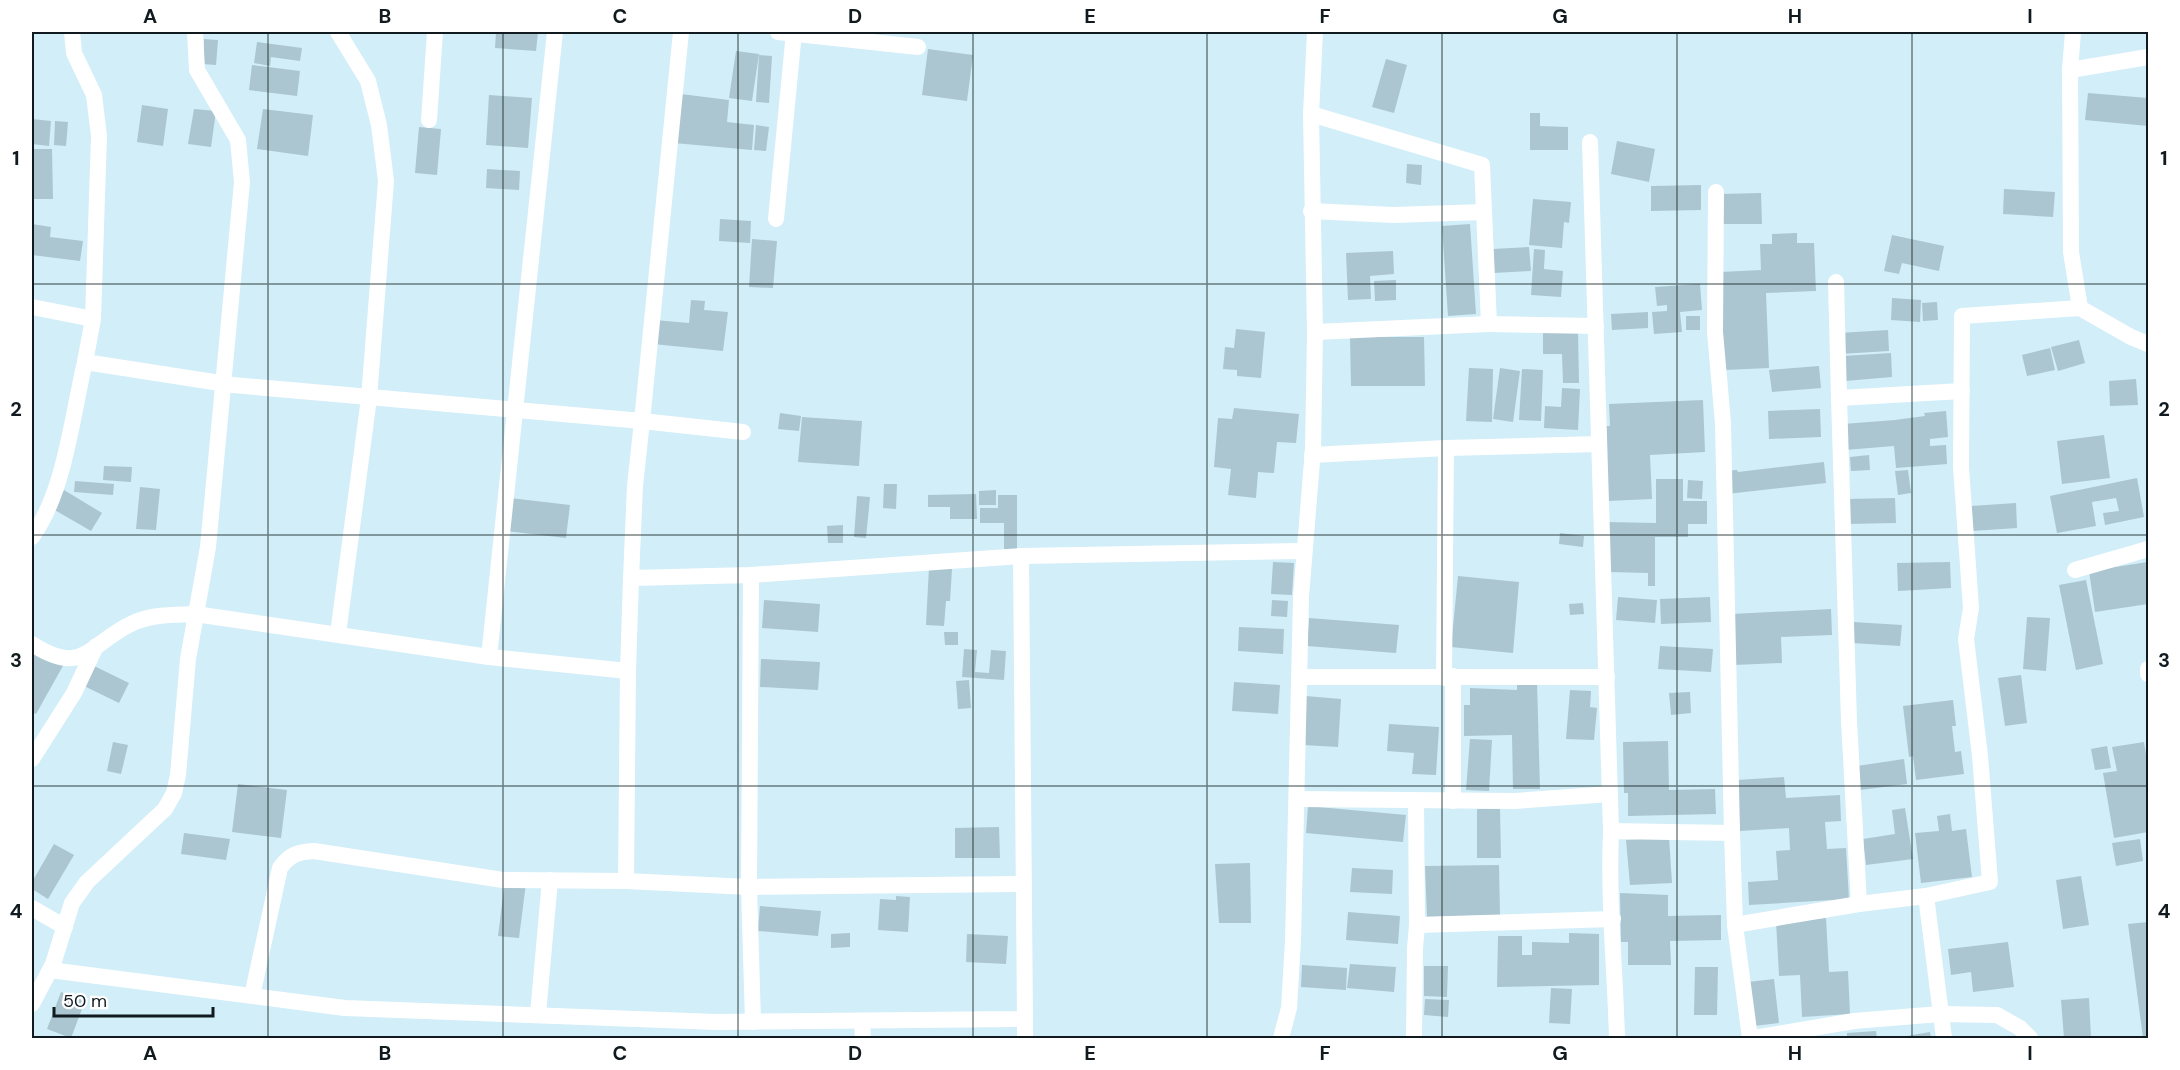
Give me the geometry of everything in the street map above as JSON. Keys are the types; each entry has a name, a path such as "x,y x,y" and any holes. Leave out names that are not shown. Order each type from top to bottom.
{"street":[{"path":"32,537 40,525 58,480 93,319 98,113 94,95 74,53 72,32"},
{"path":"32,1004 50,970 72,903 87,882 165,809 174,793 178,775 195,614 208,547 225,384 242,159 238,140 230,123 196,70 195,32"},
{"path":"338,32 368,81 379,124 386,181 369,398 338,634"},
{"path":"429,120 435,32"},
{"path":"489,657 555,32"},
{"path":"626,881 631,578 642,421 681,32"},
{"path":"776,219 789,32 918,47"},
{"path":"1281,1038 1290,997 1304,550 1312,455 1315,332 1311,114 1315,32"},
{"path":"2073,32 2070,70 2071,252 2080,308"},
{"path":"2070,70 2148,57"},
{"path":"1311,114 1482,165 1489,324"},
{"path":"1590,142 1611,831 1609,884 1613,919 1617,1038"},
{"path":"1716,192 1715,332 1723,423 1732,833 1736,925 1750,1038"},
{"path":"1311,211 1393,215 1484,212"},
{"path":"1836,282 1849,721 1859,904"},
{"path":"32,307 93,319"},
{"path":"1736,925 1859,904 1926,896 1990,882 1980,756 1965,639 1971,608 1961,466 1962,316 2080,308 2148,344"},
{"path":"1315,332 1489,324 1596,326"},
{"path":"85,362 225,384 743,432"},
{"path":"1839,398 1962,391"},
{"path":"1312,455 1446,448 1599,444"},
{"path":"1446,448 1449,677 1454,801"},
{"path":"2075,570 2148,549"},
{"path":"631,578 751,575 1021,556 1304,550"},
{"path":"1021,556 1025,1038"},
{"path":"751,575 749,887 753,1022"},
{"path":"32,644 52,657 63,660 82,655 138,621 158,616 195,614 489,657 628,671"},
{"path":"32,759 74,693 96,645"},
{"path":"2148,669 2148,674"},
{"path":"1299,677 1607,677"},
{"path":"1297,799 1515,801 1610,794"},
{"path":"1414,1038 1417,925 1416,800"},
{"path":"1611,831 1732,833"},
{"path":"252,996 280,868 288,857 297,852 314,851 503,880 626,881 749,887 1023,884"},
{"path":"538,1014 550,880"},
{"path":"1926,896 1944,1038"},
{"path":"32,908 65,927"},
{"path":"1417,925 1613,919"},
{"path":"50,970 345,1008 538,1014 717,1030 753,1022 1025,1019"},
{"path":"1754,1038 1854,1021 1940,1014 1997,1015 2020,1028 2030,1038"},
{"path":"862,1021 863,1038"}],"building":[{"path":"496,32 538,32 536,51 495,48"},
{"path":"204,39 218,40 216,65 203,64"},
{"path":"257,42 302,48 300,61 271,57 270,66 254,63"},
{"path":"928,49 973,55 967,101 922,95"},
{"path":"736,51 759,54 752,101 729,98"},
{"path":"759,55 772,56 769,103 756,102"},
{"path":"1386,59 1407,65 1394,113 1372,107"},
{"path":"252,65 300,71 297,96 249,90"},
{"path":"2088,93 2148,98 2148,126 2085,120"},
{"path":"681,94 729,100 727,122 754,125 752,150 674,143"},
{"path":"489,95 532,98 528,148 486,145"},
{"path":"142,105 168,109 163,146 137,142"},
{"path":"194,109 216,111 211,147 188,144"},
{"path":"263,109 313,115 308,156 257,149"},
{"path":"1530,113 1540,113 1540,126 1568,127 1568,150 1530,150"},
{"path":"32,119 51,121 49,146 32,144"},
{"path":"55,121 68,122 66,146 54,145"},
{"path":"756,125 769,127 766,151 754,150"},
{"path":"419,127 441,129 437,175 415,173"},
{"path":"1617,141 1655,149 1649,182 1611,174"},
{"path":"32,149 52,149 53,199 32,199"},
{"path":"1407,164 1422,165 1421,185 1406,183"},
{"path":"487,169 520,171 519,190 486,188"},
{"path":"1701,185 1701,210 1651,211 1651,186"},
{"path":"2004,189 2055,192 2053,217 2003,214"},
{"path":"1761,193 1762,224 1720,224 1720,194"},
{"path":"1533,199 1571,202 1569,223 1564,222 1562,248 1529,245"},
{"path":"720,219 751,221 750,243 719,241"},
{"path":"32,224 51,227 50,237 83,241 80,261 32,255"},
{"path":"1470,224 1476,314 1448,316 1442,226"},
{"path":"1797,233 1797,243 1814,243 1816,291 1766,293 1769,368 1724,370 1721,272 1761,270 1760,244 1772,244 1772,234"},
{"path":"1892,235 1944,246 1939,271 1902,263 1899,274 1884,271"},
{"path":"752,239 777,241 773,288 749,287"},
{"path":"1529,247 1531,271 1493,273 1492,249"},
{"path":"1534,249 1545,250 1544,269 1563,271 1561,297 1531,295"},
{"path":"1393,251 1394,274 1370,276 1371,299 1348,300 1346,253"},
{"path":"1396,280 1396,300 1375,301 1374,281"},
{"path":"1700,284 1702,310 1680,312 1682,332 1654,334 1652,312 1667,311 1667,305 1657,306 1655,287"},
{"path":"1892,298 1921,300 1920,322 1891,320"},
{"path":"691,300 705,301 704,310 728,312 723,351 653,344 655,320 689,323"},
{"path":"1937,302 1938,320 1923,321 1922,303"},
{"path":"1648,312 1648,328 1612,330 1611,314"},
{"path":"1686,316 1700,316 1700,330 1686,330"},
{"path":"1236,329 1265,332 1261,378 1237,376 1237,370 1223,369 1225,347 1234,348"},
{"path":"1888,330 1889,351 1840,354 1839,333"},
{"path":"1543,331 1578,331 1579,383 1563,383 1562,354 1543,354"},
{"path":"1350,337 1424,337 1425,386 1351,386"},
{"path":"2079,340 2085,363 2058,371 2051,347"},
{"path":"2050,348 2055,370 2027,376 2022,355"},
{"path":"1891,353 1892,377 1845,381 1843,356"},
{"path":"1819,366 1821,388 1772,392 1769,370"},
{"path":"1469,368 1493,369 1492,422 1466,421"},
{"path":"1500,368 1520,371 1513,422 1493,419"},
{"path":"1522,369 1543,370 1541,421 1519,420"},
{"path":"2136,379 2138,405 2110,406 2109,381"},
{"path":"1562,388 1580,389 1578,430 1544,428 1545,406 1561,407"},
{"path":"1703,400 1705,452 1650,455 1652,499 1607,501 1604,426 1610,426 1609,404"},
{"path":"1234,408 1299,414 1296,443 1277,442 1274,473 1258,472 1256,498 1228,495 1231,469 1214,467 1218,418 1232,419"},
{"path":"1820,409 1821,437 1769,439 1768,411"},
{"path":"1946,411 1948,437 1930,439 1930,446 1946,445 1947,464 1896,468 1894,446 1845,450 1843,424 1895,420 1925,416 1924,413"},
{"path":"780,413 801,416 799,431 778,429"},
{"path":"802,417 862,421 859,466 798,462"},
{"path":"2104,435 2110,478 2062,484 2057,441"},
{"path":"1869,455 1870,470 1851,471 1850,457"},
{"path":"1824,462 1826,483 1727,494 1724,471 1737,470 1738,472"},
{"path":"104,466 132,467 131,482 103,480"},
{"path":"1908,470 1911,493 1898,495 1895,471"},
{"path":"2137,478 2144,517 2105,525 2103,513 2119,511 2116,498 2092,502 2096,526 2057,533 2050,496"},
{"path":"1656,479 1683,479 1683,501 1707,501 1707,524 1688,524 1688,537 1655,537 1655,586 1648,586 1648,573 1610,572 1607,522 1656,523"},
{"path":"1688,480 1703,481 1702,499 1687,498"},
{"path":"75,481 114,484 113,495 74,492"},
{"path":"884,484 897,484 896,509 883,508"},
{"path":"140,487 160,489 156,530 136,529"},
{"path":"64,490 102,513 91,531 53,509"},
{"path":"996,490 996,505 979,505 979,491"},
{"path":"976,494 977,519 950,519 950,507 928,507 928,495"},
{"path":"998,495 1017,495 1017,553 1004,553 1004,523 980,523 980,508 998,508"},
{"path":"857,496 870,497 866,538 854,537"},
{"path":"510,498 570,505 566,538 506,531"},
{"path":"1895,498 1896,523 1847,524 1846,499"},
{"path":"2016,503 2017,528 1972,531 1971,506"},
{"path":"843,525 843,543 828,543 827,526"},
{"path":"1560,533 1584,536 1583,547 1559,544"},
{"path":"1273,562 1294,563 1292,595 1271,594"},
{"path":"1950,562 1951,588 1898,591 1897,563"},
{"path":"2148,562 2148,604 2095,612 2089,571"},
{"path":"929,567 952,569 950,601 946,601 944,626 926,625"},
{"path":"1458,576 1519,582 1513,653 1451,647"},
{"path":"2086,580 2103,664 2076,670 2059,585"},
{"path":"1618,597 1657,600 1655,623 1616,620"},
{"path":"1710,597 1711,622 1661,624 1660,599"},
{"path":"764,600 820,604 818,632 762,628"},
{"path":"1272,600 1288,601 1287,617 1271,616"},
{"path":"1583,603 1584,614 1570,615 1569,604"},
{"path":"1831,609 1832,635 1781,637 1782,663 1734,665 1732,614"},
{"path":"2027,617 2050,618 2046,671 2023,669"},
{"path":"1309,618 1399,625 1396,653 1307,646"},
{"path":"1853,622 1902,625 1900,646 1852,643"},
{"path":"1239,627 1284,629 1283,654 1238,651"},
{"path":"944,632 958,632 958,645 945,645"},
{"path":"1660,646 1713,649 1711,672 1658,669"},
{"path":"32,647 64,664 36,714 32,712"},
{"path":"964,649 977,650 975,672 989,673 991,650 1006,651 1004,680 962,677"},
{"path":"761,659 820,662 818,690 760,687"},
{"path":"90,664 129,683 119,703 80,684"},
{"path":"2021,675 2027,723 2005,726 1998,678"},
{"path":"969,680 971,708 958,709 956,681"},
{"path":"1234,682 1280,685 1278,714 1232,711"},
{"path":"1537,682 1540,789 1513,789 1512,735 1464,736 1464,705 1470,705 1470,688 1517,690 1517,683"},
{"path":"1570,690 1591,691 1590,707 1597,708 1594,740 1566,739"},
{"path":"1690,692 1691,713 1671,715 1669,693"},
{"path":"1306,696 1341,699 1338,747 1303,745"},
{"path":"1953,700 1956,726 1952,726 1955,752 1961,751 1964,774 1916,780 1913,756 1909,757 1903,706"},
{"path":"1389,724 1439,727 1436,775 1412,774 1414,753 1387,751"},
{"path":"1470,739 1492,740 1489,791 1466,790"},
{"path":"1668,741 1669,790 1715,789 1716,814 1628,816 1628,793 1624,793 1623,742"},
{"path":"113,742 128,745 121,774 107,771"},
{"path":"2144,742 2148,766 2148,832 2114,838 2103,773 2117,771 2112,747"},
{"path":"2107,746 2111,768 2095,770 2091,749"},
{"path":"1904,759 1907,784 1860,790 1857,766"},
{"path":"1784,777 1786,798 1840,795 1841,821 1825,822 1827,849 1846,848 1849,899 1749,905 1748,882 1778,880 1776,851 1790,850 1789,828 1740,831 1737,780"},
{"path":"238,784 287,790 281,838 232,832"},
{"path":"1308,806 1406,815 1403,842 1306,833"},
{"path":"1905,808 1913,859 1866,865 1863,839 1895,834 1892,810"},
{"path":"1477,809 1500,809 1501,858 1477,858"},
{"path":"1950,814 1952,831 1966,829 1972,877 1921,883 1915,833 1939,831 1937,816"},
{"path":"999,827 1000,858 955,858 955,828"},
{"path":"184,833 230,839 226,860 181,854"},
{"path":"1669,837 1672,883 1630,885 1626,840"},
{"path":"2140,839 2143,861 2116,866 2112,843"},
{"path":"54,844 74,855 48,899 32,889 32,882"},
{"path":"1250,863 1251,923 1219,923 1215,864"},
{"path":"1499,865 1500,915 1427,917 1425,866"},
{"path":"1352,868 1393,870 1392,894 1350,892"},
{"path":"2081,876 2089,925 2063,929 2056,880"},
{"path":"505,880 526,883 519,938 498,936"},
{"path":"1620,893 1668,895 1668,916 1721,915 1721,940 1670,941 1671,965 1628,965 1628,942 1621,942"},
{"path":"896,896 910,897 908,932 878,930 880,899 896,900"},
{"path":"760,906 821,911 818,936 758,931"},
{"path":"1348,912 1400,916 1398,944 1346,940"},
{"path":"1826,918 1829,972 1848,971 1850,1014 1802,1017 1800,975 1779,976 1776,921"},
{"path":"2148,922 2148,1038 2143,1038 2128,924"},
{"path":"850,933 850,947 831,948 831,934"},
{"path":"1569,933 1599,934 1599,985 1497,987 1498,936 1522,936 1522,955 1532,955 1532,942 1569,943"},
{"path":"967,934 1008,936 1006,964 966,962"},
{"path":"2008,942 2014,987 1973,992 1971,972 1951,975 1948,949"},
{"path":"1350,964 1396,967 1394,992 1347,988"},
{"path":"1302,965 1347,968 1346,990 1301,987"},
{"path":"1424,966 1448,966 1447,997 1424,996"},
{"path":"1695,967 1718,967 1717,1015 1694,1015"},
{"path":"1774,979 1779,1023 1754,1026 1748,982"},
{"path":"1551,988 1572,989 1570,1024 1549,1023"},
{"path":"61,992 85,1001 71,1038 47,1029"},
{"path":"2089,998 2091,1038 2064,1038 2061,1000"},
{"path":"1425,999 1449,1000 1448,1017 1424,1015"},
{"path":"1876,1031 1877,1038 1847,1038 1847,1033"},
{"path":"1930,1032 1931,1038 1901,1038 1901,1037"}]}
